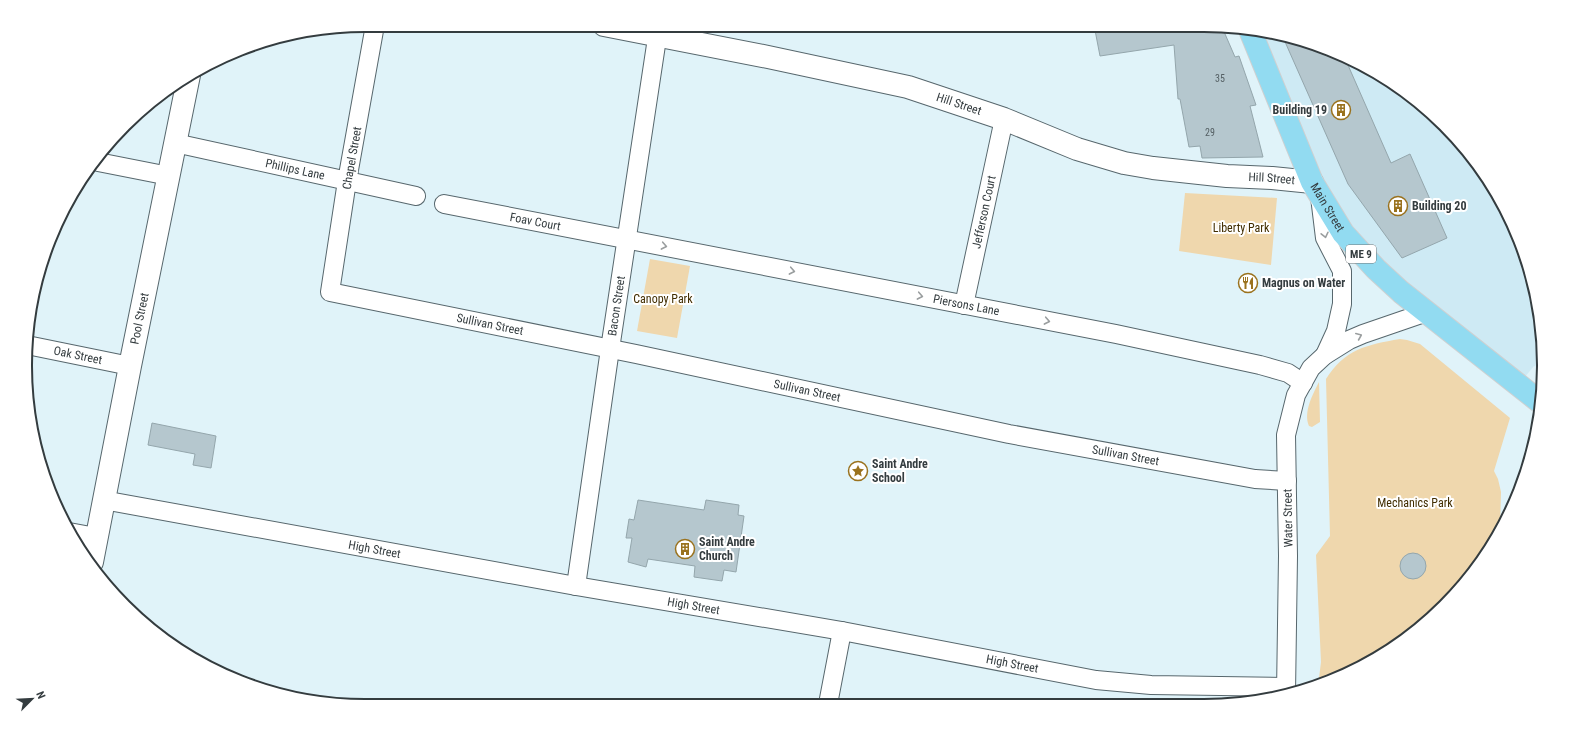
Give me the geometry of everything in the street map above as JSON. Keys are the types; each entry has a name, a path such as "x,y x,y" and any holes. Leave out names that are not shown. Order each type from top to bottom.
{"main road":[{"name":"Main Street","path":"1252,36 1316,189 1343,233 1358,250 1396,287 1535,398"}],"street":[{"name":"Chapel Street","path":"330,292 374,32"},
{"name":"Bacon Street","path":"576,586 658,32"},
{"name":"Hill Street","path":"667,32 888,82 929,93 1004,119 1077,148 1124,163 1153,168 1227,176 1285,179 1316,189"},
{"name":"Pool Street","path":"93,558 187,84"},
{"name":"Jefferson Court","path":"964,305 1004,119"},
{"name":"Phillips Lane","path":"175,143 416,196"},
{"path":"101,163 169,176"},
{"path":"1316,189 1325,238 1342,271 1342,304 1336,331 1325,355"},
{"name":"Foav Court","path":"444,204 626,239"},
{"name":"Piersons Lane","path":"626,239 1116,334 1260,365 1288,373 1303,383"},
{"name":"Sullivan Street","path":"330,292 610,349 1009,434 1255,479 1287,481"},
{"path":"1325,355 1349,340 1363,334 1427,312"},
{"name":"Oak Street","path":"33,346 130,366"},
{"name":"Water Street","path":"1286,689 1288,556 1286,435 1296,395 1311,368 1325,355"},
{"name":"High Street","path":"103,500 576,586 842,631 1096,680 1151,685 1282,690"},
{"path":"78,534 96,537"},
{"path":"829,699 842,631"}],"shaded area":[{"path":"1253,36 1290,43 1331,57 1351,66 1389,88 1423,115 1468,162 1481,180 1503,218 1519,258 1531,300 1537,367 1534,366 1518,385 1343,233"}],"green space":[{"name":"Liberty Park","path":"1185,193 1277,198 1271,265 1179,251"},
{"name":"Canopy Park","path":"650,259 690,266 677,338 637,331"},
{"name":"Mechanics Park","path":"1400,339 1420,344 1510,418 1494,471 1498,479 1501,492 1500,518 1481,551 1468,569 1423,616 1389,643 1351,665 1319,678 1321,662 1316,555 1330,536 1326,379 1333,369 1349,355 1367,346"},
{"path":"1319,382 1320,422 1312,427 1309,426 1307,415"}],"building":[{"path":"1095,32 1225,33 1235,57 1239,56 1256,105 1250,106 1263,157 1202,158 1200,146 1189,147 1180,99 1178,99 1174,45 1100,56"},
{"path":"1285,42 1331,57 1348,65 1391,163 1410,154 1447,238 1402,258 1348,184"},
{"path":"152,423 216,436 211,468 193,465 195,454 148,445"},
{"name":"Saint Andre Church","path":"638,500 704,510 706,500 739,505 738,515 744,516 736,572 724,570 722,581 694,577 695,566 648,559 646,567 628,562 632,538 626,538 629,519 634,520"},
{"path":"1413,553 1422,557 1426,566 1422,575 1413,579 1404,575 1400,566 1404,557"}],"place":[{"name":"Building 19","path":"1341,110"},
{"name":"Building 20","path":"1398,206"},
{"name":"Magnus on Water","path":"1248,283"},
{"name":"Saint Andre School","path":"858,471"},
{"name":"Saint Andre Church","path":"685,549"}]}
